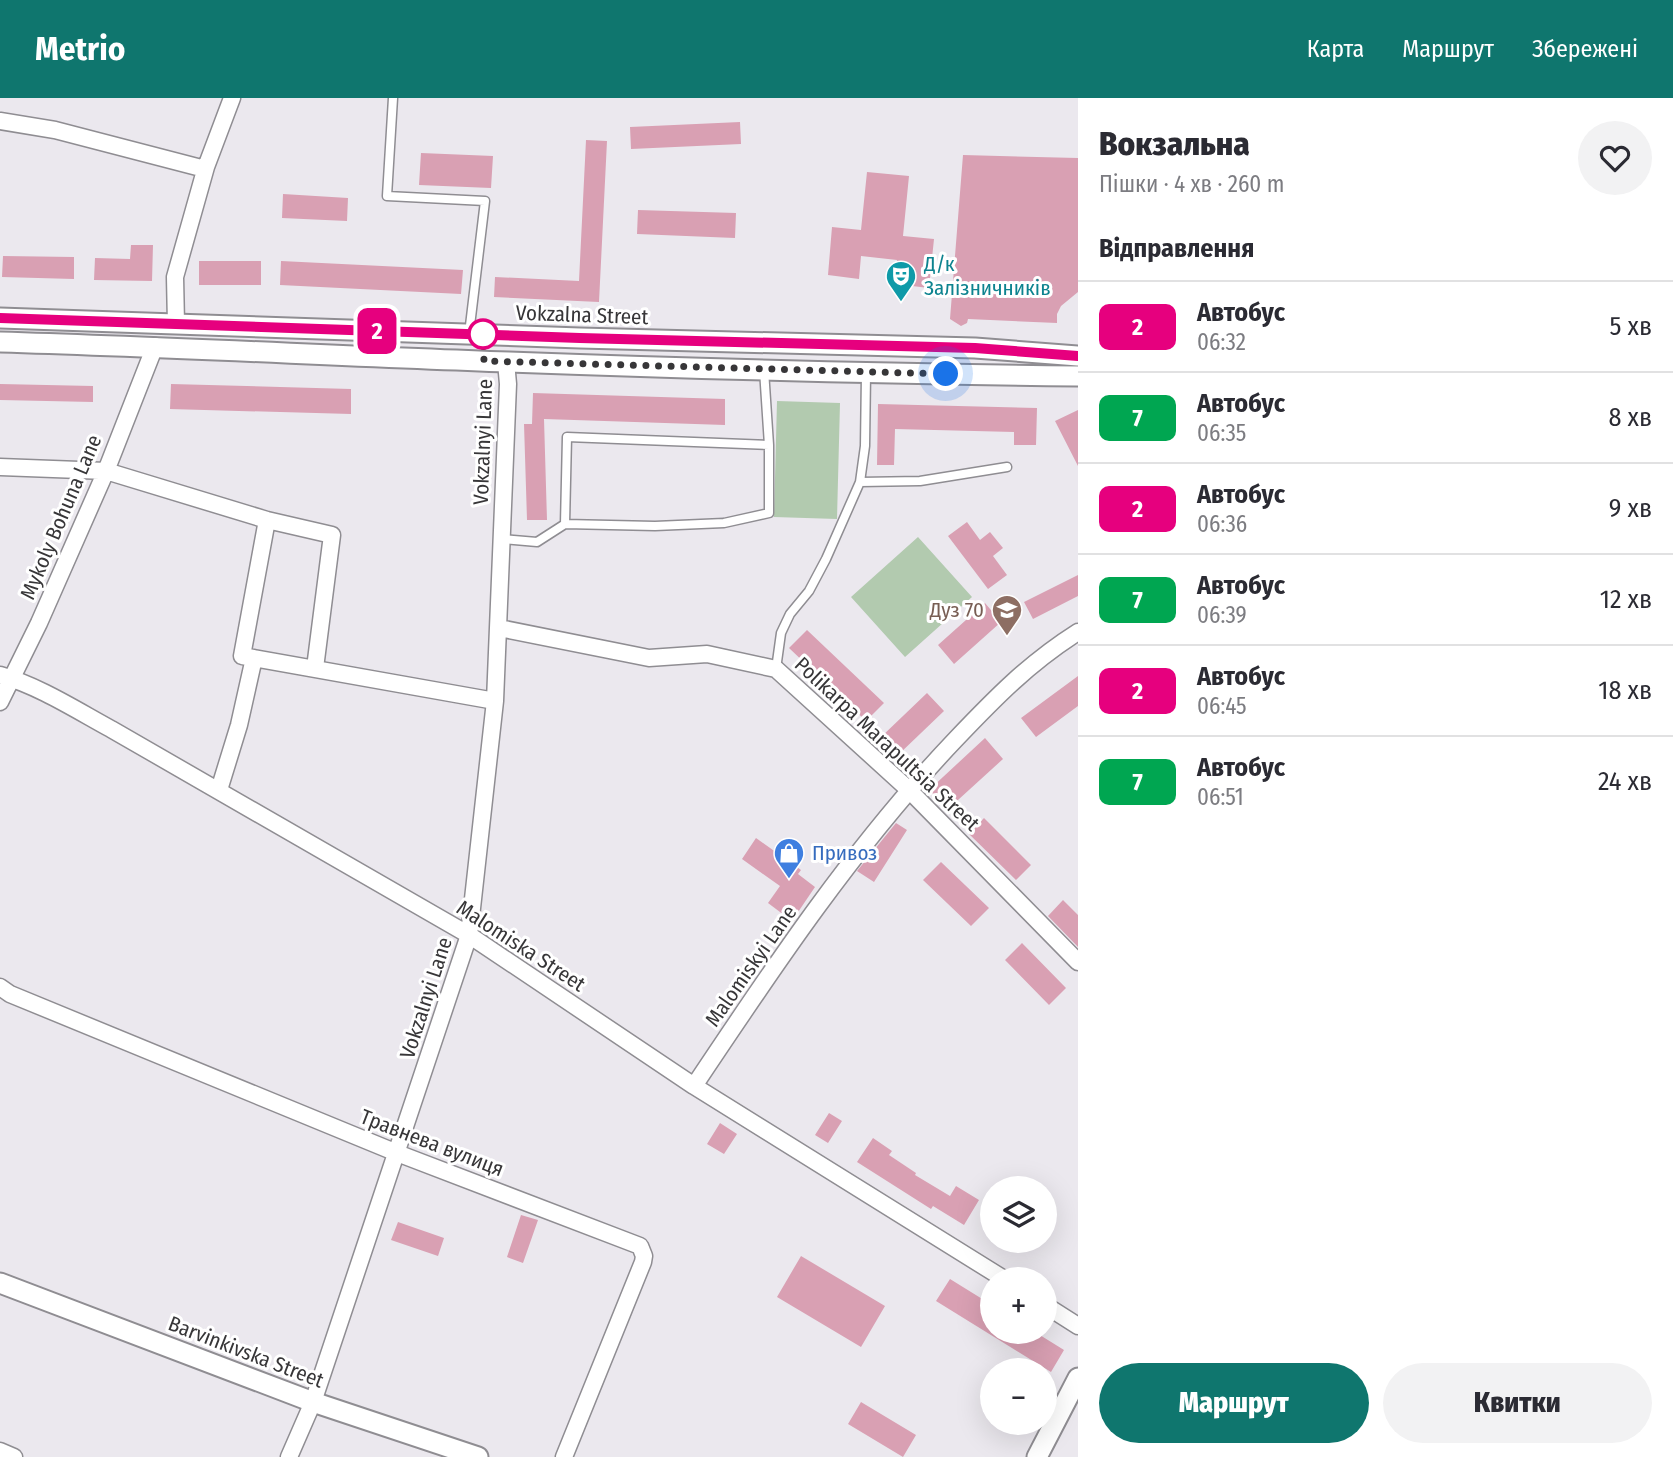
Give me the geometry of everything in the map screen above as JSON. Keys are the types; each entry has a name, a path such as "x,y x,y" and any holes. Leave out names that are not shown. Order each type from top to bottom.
{"street":[{"path":"176,324 175,277 205,169 232,98"},
{"path":"0,121 55,130 205,169"},
{"name":"Vokzalna Street","path":"0,318 975,348 1078,356"},
{"path":"0,342 155,346 506,362 866,373 1078,376"},
{"name":"Mykoly Bohuna Lane","path":"0,702 6,677 106,471 155,346"},
{"name":"Vokzalnyi Lane","path":"289,1457 313,1402 469,935 495,701 508,384 506,362"},
{"path":"0,467 106,471 267,520 332,535 315,668"},
{"path":"219,790 239,725 267,520"},
{"name":"Polikarpa Marapultsia Street","path":"499,628 649,658 707,654 776,669 908,789 1078,962"},
{"name":"Malomiskyi Lane","path":"694,1086 779,958 908,789 1010,682 1055,646 1078,632"},
{"path":"248,657 495,701"},
{"name":"Malomiska Street","path":"6,677 58,701 219,790 469,935 694,1086 984,1267"},
{"name":"Травнева вулиця","path":"0,987 10,994 397,1153 636,1243 643,1251 641,1266 564,1457"},
{"name":"Barvinkivska Street","path":"0,1283 313,1402 478,1457"},
{"path":"1057,1313 1078,1326"},
{"path":"1037,1457 1078,1378"},
{"path":"0,1451 14,1457"}],"lane":[{"path":"393,98 387,196 485,201 469,334"},
{"path":"501,539 537,542 565,524 655,526 724,523 769,513 769,445 764,370"},
{"path":"776,669 781,633 790,614 809,591 826,559 860,482 865,446 866,373"},
{"path":"565,524 567,438 769,445"},
{"path":"860,482 920,481 1007,467"}],"green space":[{"path":"777,401 840,403 837,519 774,517"},
{"path":"918,537 972,597 905,657 851,597"}],"building":[{"path":"740,122 741,144 631,149 630,127"},
{"path":"586,140 607,141 599,302 494,297 495,277 579,281"},
{"path":"421,153 493,156 491,188 419,185"},
{"path":"963,155 1078,158 1078,292 1061,306 1057,323 968,319 967,323 961,326 950,319"},
{"path":"867,172 909,176 903,236 934,239 929,288 895,284 897,260 861,256 859,279 828,275 832,227 861,230"},
{"path":"283,194 348,198 347,221 282,218"},
{"path":"638,210 736,213 735,238 637,234"},
{"path":"131,245 153,245 152,281 94,280 95,258 130,259"},
{"path":"3,256 74,257 74,279 2,277"},
{"path":"199,261 261,261 261,285 199,285"},
{"path":"281,261 463,270 461,294 280,285"},
{"path":"0,384 93,386 93,402 0,400"},
{"path":"171,384 351,389 351,414 170,409"},
{"path":"533,393 725,399 725,425 544,419 547,520 527,520 524,424 532,424"},
{"path":"878,404 1037,408 1036,445 1014,445 1014,432 895,429 894,465 877,465"},
{"path":"1078,410 1078,466 1055,421"},
{"path":"967,522 980,540 990,532 1003,548 993,556 1007,575 988,589 948,536"},
{"path":"1078,575 1078,596 1033,619 1024,602"},
{"path":"985,603 1001,622 954,664 938,645"},
{"path":"807,630 884,703 866,721 789,648"},
{"path":"1078,676 1078,706 1036,737 1021,718"},
{"path":"927,693 944,711 897,756 880,738"},
{"path":"985,738 1003,759 947,810 929,790"},
{"path":"984,818 1031,865 1016,880 969,834"},
{"path":"896,823 907,830 874,882 857,871"},
{"name":"Привоз","path":"756,838 801,870 798,874 815,887 792,921 768,903 780,886 742,859"},
{"path":"941,862 989,908 971,926 923,880"},
{"path":"1063,900 1078,915 1078,947 1048,916"},
{"path":"1022,943 1066,988 1049,1005 1005,960"},
{"path":"829,1113 842,1121 828,1143 815,1135"},
{"path":"720,1123 737,1134 724,1154 707,1144"},
{"path":"873,1138 892,1151 889,1155 916,1173 915,1175 950,1196 956,1186 979,1200 964,1225 933,1206 931,1209 857,1162"},
{"path":"521,1215 538,1220 523,1263 507,1257"},
{"path":"398,1222 444,1238 438,1256 391,1240"},
{"path":"801,1256 885,1306 861,1347 777,1297"},
{"path":"950,1279 980,1298 980,1328 936,1301"},
{"path":"1006,1344 1054,1344 1064,1350 1057,1362 1057,1358 1028,1358"},
{"path":"861,1402 916,1435 903,1457 848,1424"}],"bus line":[{"name":"2","path":"0,318 580,338 975,348 1078,356"}],"place":[{"name":"Д/к Залізничників","path":"901,303"},
{"name":"Дуз 70","path":"1007,637"},
{"name":"Привоз","path":"789,880"}],"route":[{"path":"483,334 484,361 946,374"}]}
